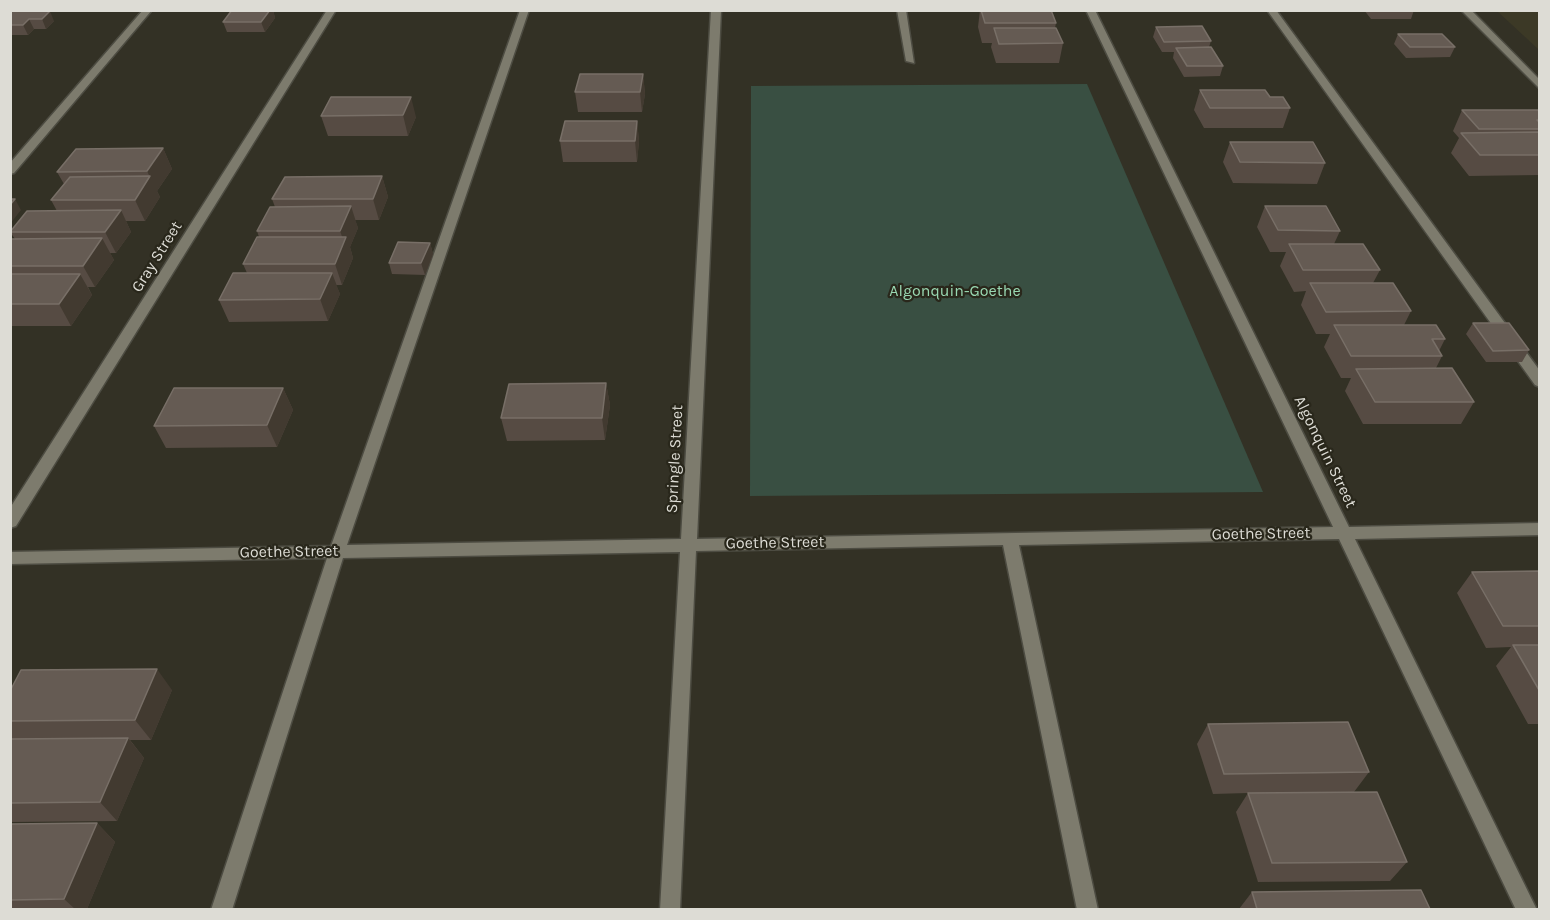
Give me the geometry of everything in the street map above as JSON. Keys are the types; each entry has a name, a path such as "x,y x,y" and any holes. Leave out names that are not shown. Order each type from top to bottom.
{"street":[{"path":"10,171 148,10"},
{"name":"Gray Street","path":"10,522 332,10"},
{"path":"221,909 337,551 525,10"},
{"name":"Springle Street","path":"670,909 716,10"},
{"path":"901,10 911,61"},
{"name":"Algonquin Street","path":"1090,10 1527,909"},
{"path":"1271,10 1539,382"},
{"path":"1464,10 1539,86"},
{"name":"Goethe Street","path":"10,558 1539,529"},
{"path":"1009,538 1088,909"}],"shaded area":[{"path":"1497,11 1539,11 1539,51 1538,49"}],"green space":[{"name":"Algonquin-Goethe","path":"1087,84 1263,492 750,496 751,86"}],"building":[{"path":"232,10 270,10 261,22 223,22"},
{"path":"981,10 1051,10 1056,23 985,23"},
{"path":"10,11 50,11 42,19 29,19 23,25 10,25"},
{"path":"1202,26 1211,41 1164,42 1156,27"},
{"path":"994,28 1056,28 1063,43 999,44"},
{"path":"1398,34 1442,34 1455,47 1410,47"},
{"path":"1211,47 1223,66 1187,66 1176,48"},
{"path":"580,74 643,74 640,92 575,92"},
{"path":"1200,90 1265,90 1270,97 1283,97 1290,108 1210,108"},
{"path":"331,97 411,97 403,115 321,116"},
{"path":"1462,110 1538,110 1539,129 1479,129"},
{"path":"565,121 637,121 635,141 560,141"},
{"path":"1539,132 1539,155 1480,155 1461,133"},
{"path":"1230,142 1313,142 1325,163 1240,162"},
{"path":"163,148 147,171 57,172 76,149"},
{"path":"150,176 135,200 51,200 70,177"},
{"path":"382,176 373,199 272,199 285,177"},
{"path":"351,206 340,231 257,231 270,207"},
{"path":"1265,206 1326,206 1340,231 1278,230"},
{"path":"121,210 105,232 10,232 27,211"},
{"path":"257,237 346,237 335,264 243,264"},
{"path":"102,238 83,266 10,266 10,239"},
{"path":"398,242 430,243 421,263 389,263"},
{"path":"1289,244 1363,244 1380,270 1303,270"},
{"path":"233,273 332,273 320,299 219,300"},
{"path":"10,274 80,274 59,304 10,304"},
{"path":"1310,283 1393,283 1411,311 1326,312"},
{"path":"1473,323 1509,323 1529,350 1493,351"},
{"path":"1334,325 1436,325 1445,339 1432,339 1442,356 1351,356"},
{"path":"1452,368 1474,402 1375,402 1356,369"},
{"path":"606,383 602,418 501,418 509,384"},
{"path":"174,388 283,388 267,425 154,426"},
{"path":"1539,571 1539,626 1503,626 1472,572"},
{"path":"1513,645 1539,645 1539,690"},
{"path":"157,669 135,720 10,721 10,691 21,670"},
{"path":"1348,722 1369,772 1224,774 1208,724"},
{"path":"128,738 100,802 10,803 10,739"},
{"path":"1377,792 1407,862 1272,863 1248,793"},
{"path":"97,823 64,899 10,900 10,824"},
{"path":"1421,890 1430,909 1257,909 1252,892"}]}
